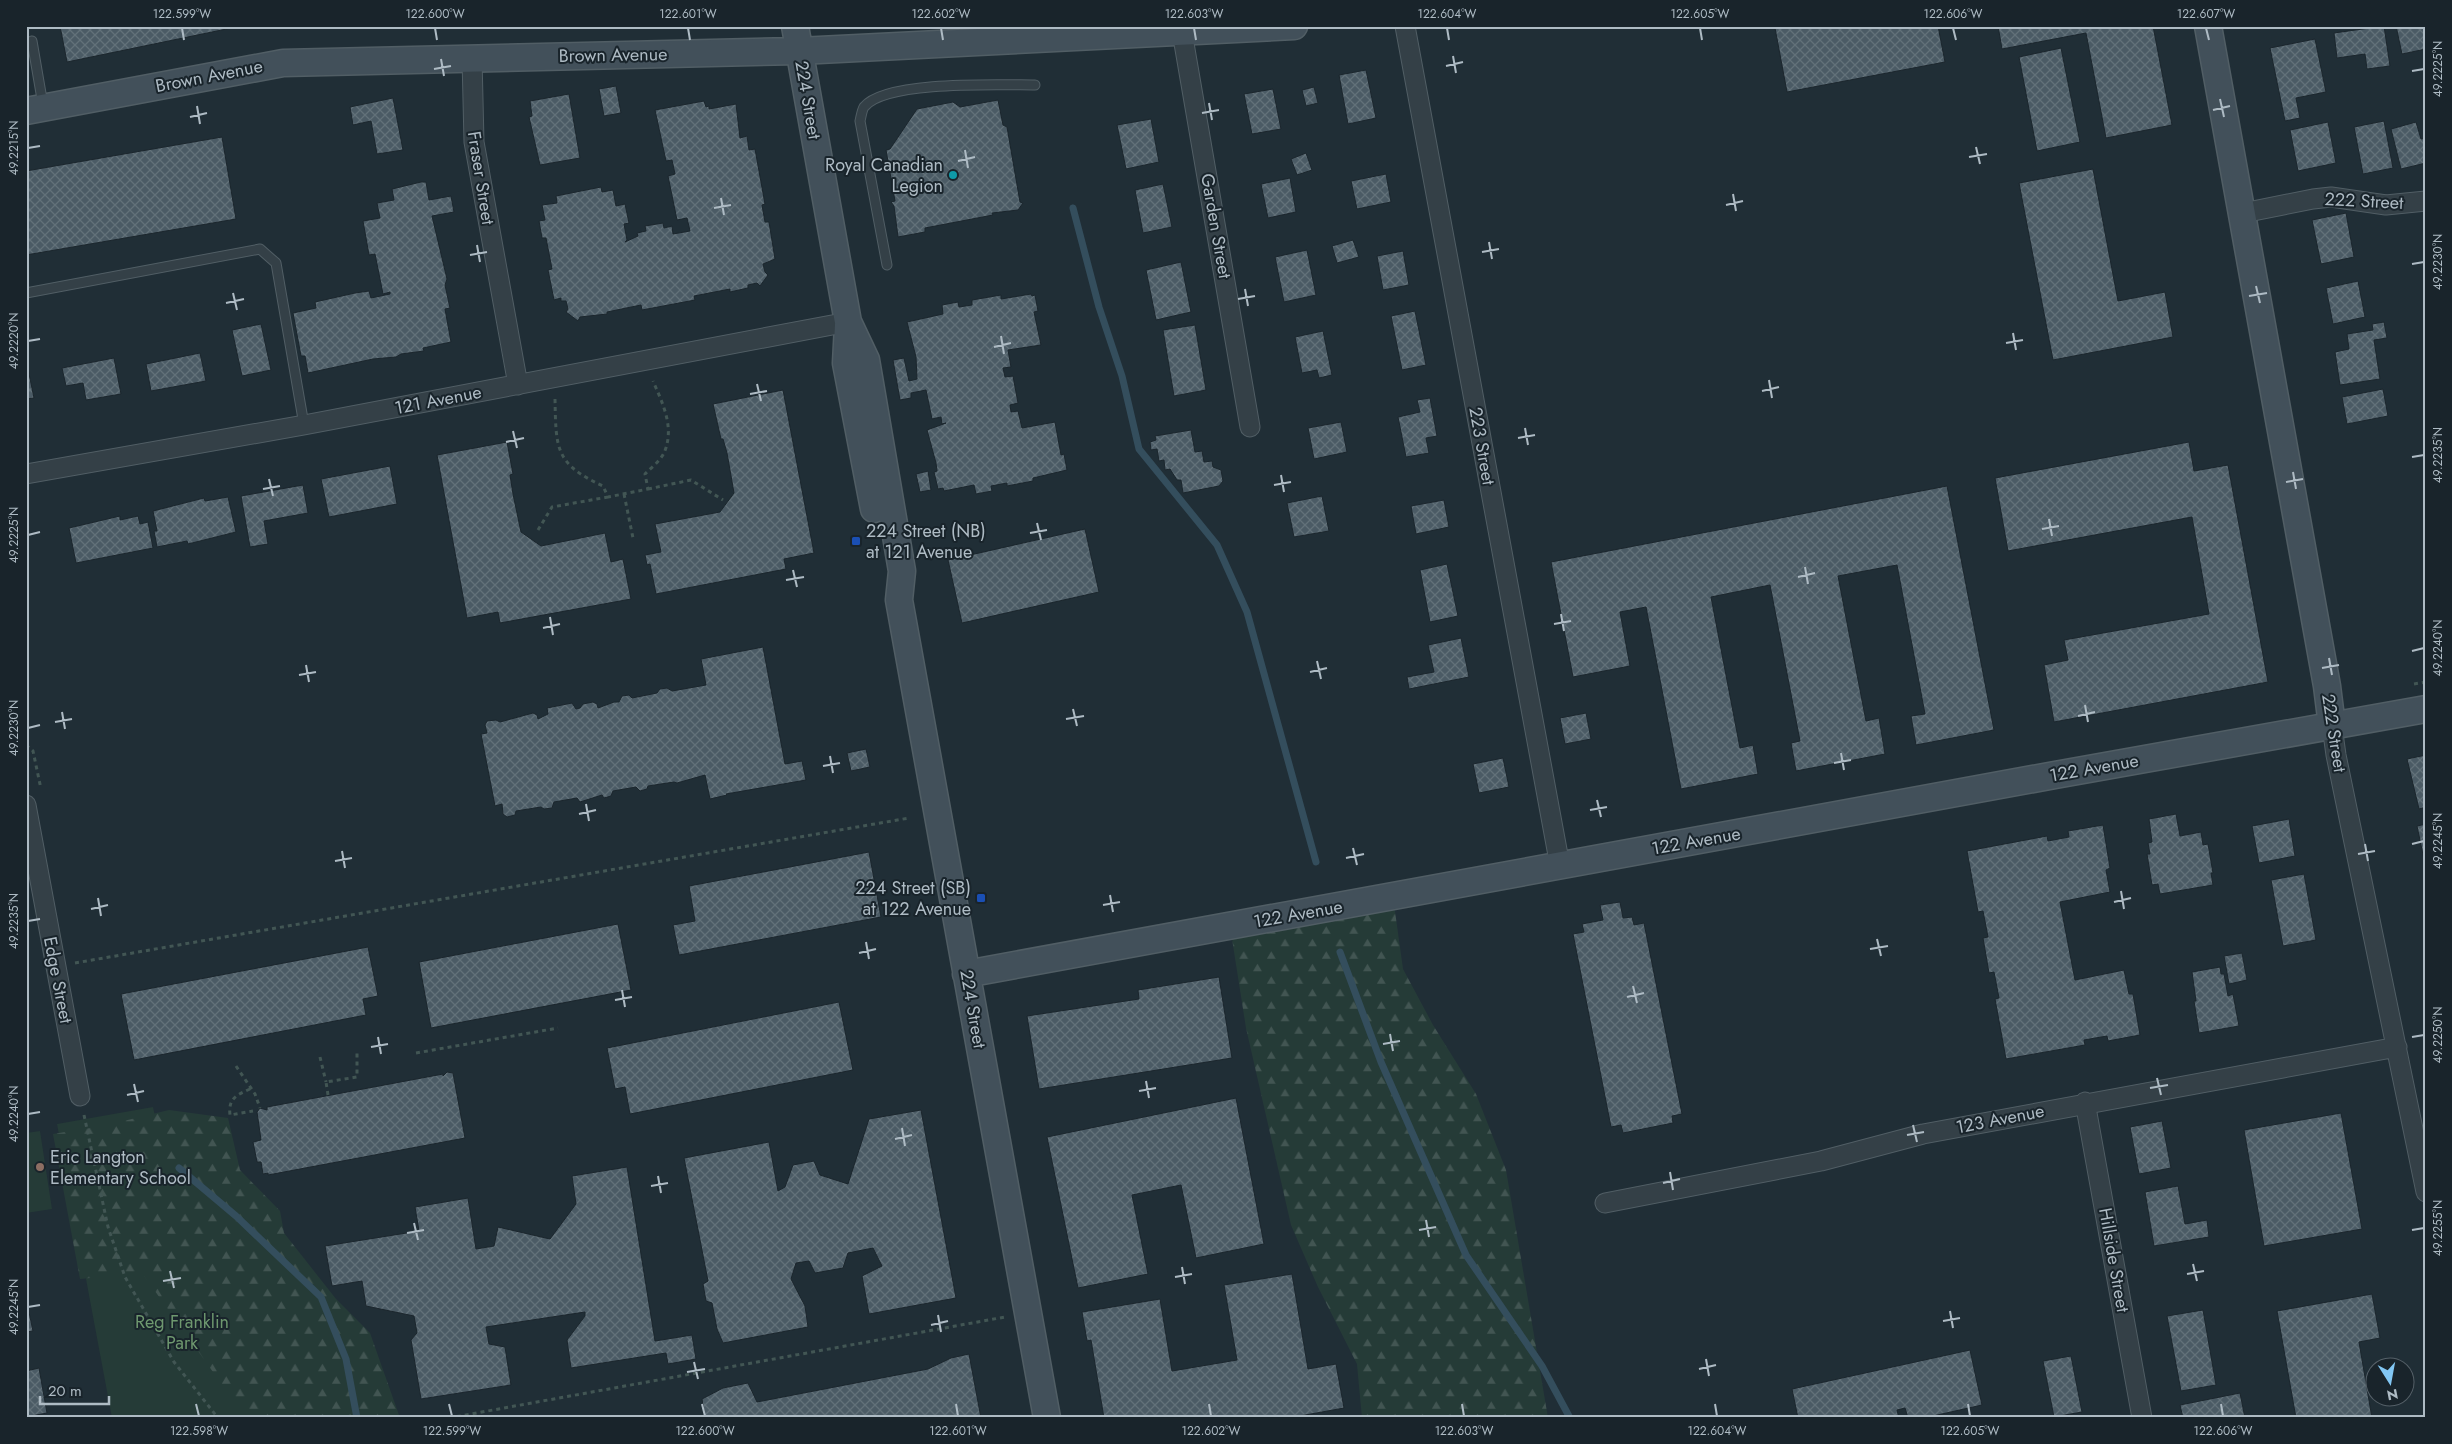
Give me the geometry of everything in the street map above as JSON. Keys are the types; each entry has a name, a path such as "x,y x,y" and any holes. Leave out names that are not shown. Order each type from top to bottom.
{"street":[{"name":"Brown Avenue","path":"35,109 283,63 472,58 797,39 1027,36 1294,26"},
{"name":"223 Street","path":"1405,26 1560,866"},
{"name":"222 Street","path":"2208,26 2327,686 2336,755 2426,1192"},
{"name":"Garden Street","path":"1182,29 1250,427"},
{"name":"224 Street","path":"797,39 848,322 866,360 902,571 899,600 1047,1418"},
{"name":"Fraser Street","path":"472,58 474,142 518,385"},
{"name":"222 Street","path":"2243,213 2331,197 2386,205 2426,201"},
{"name":"121 Avenue","path":"26,474 304,425 848,322"},
{"name":"122 Avenue","path":"966,974 2426,709"},
{"name":"Edge Street","path":"26,805 80,1096"},
{"name":"123 Avenue","path":"1605,1203 1821,1162 1923,1134 2085,1102 2397,1047"},
{"name":"Hillside Street","path":"2085,1102 2142,1418"}],"lane":[{"path":"32,41 35,109"},
{"path":"887,265 860,121 864,107 877,97 935,85 1035,85"},
{"path":"26,293 260,250 276,264 304,425"}],"path":[{"path":"648,489 645,474 663,455 669,436 667,414 653,381"},
{"path":"555,399 559,449 567,464 584,477 604,486 608,497"},
{"path":"538,530 552,507 691,480 723,500"},
{"path":"624,494 633,538"},
{"path":"72,963 909,818"},
{"path":"416,1053 558,1028"},
{"path":"326,1082 357,1077 357,1053"},
{"path":"320,1057 328,1095"},
{"path":"236,1066 260,1108"},
{"path":"250,1089 234,1096 229,1106 230,1115 253,1111"},
{"path":"80,1096 108,1227 125,1277 174,1362 218,1418"},
{"path":"449,1418 1028,1313"}],"green space":[{"path":"1393,897 1403,969 1433,1025 1476,1094 1506,1170 1548,1418 1362,1418 1357,1364 1318,1287 1291,1225 1246,1028 1230,926"},
{"name":"Reg Franklin Park","path":"153,1107 170,1184 321,1418 112,1418 57,1124"},
{"path":"169,1110 228,1118 240,1170 280,1211 284,1233 336,1299 370,1333 400,1418 244,1418 241,1411 142,1273 80,1279 53,1134 103,1126"},
{"path":"40,1131 52,1209 26,1213 26,1133"}],"building":[{"path":"60,26 241,26 67,62"},
{"path":"1784,26 1938,26 1945,62 1787,92 1775,28"},
{"path":"1998,26 2153,26 2172,125 2106,138 2086,33 2002,49"},
{"path":"2384,26 2390,66 2367,69 2365,54 2337,58 2334,33"},
{"path":"2396,26 2426,26 2426,49 2402,54"},
{"path":"2315,39 2326,92 2296,98 2300,118 2285,121 2270,48"},
{"path":"2061,48 2080,142 2037,151 2019,57"},
{"path":"1366,70 1376,118 1348,124 1339,75"},
{"path":"616,86 621,113 604,116 599,89"},
{"path":"1314,87 1318,103 1306,106 1302,90"},
{"path":"1273,89 1281,129 1252,134 1244,94"},
{"path":"569,94 580,158 540,165 529,117 532,116 530,101"},
{"path":"393,98 403,150 377,154 371,121 353,125 350,107"},
{"name":"Royal Canadian Legion","path":"998,100 1003,125 1007,127 1020,202 1023,203 1018,210 992,213 993,215 925,228 925,232 898,237 894,206 891,202 895,201 886,150 890,149 917,109 953,102 960,107"},
{"path":"704,101 706,107 709,106 709,109 736,104 740,138 747,136 749,150 755,149 765,204 762,205 765,222 769,222 775,259 763,264 768,275 760,286 757,283 748,285 748,288 730,292 730,289 694,296 695,300 642,310 641,305 607,312 607,314 580,317 578,321 566,312 568,309 566,301 561,301 561,298 554,300 548,270 552,269 546,238 542,238 539,221 545,220 542,205 557,203 556,196 601,187 602,192 613,190 616,206 625,204 629,223 624,224 627,240 625,242 638,236 637,233 646,231 645,226 663,223 664,228 672,226 673,234 690,231 687,218 677,220 668,176 675,174 672,160 666,161 655,110"},
{"path":"1151,119 1159,162 1126,169 1117,125"},
{"path":"2384,121 2393,168 2363,174 2354,127"},
{"path":"2328,122 2336,163 2298,171 2290,130"},
{"path":"2416,122 2421,139 2426,138 2426,163 2401,169 2391,129"},
{"path":"222,137 236,219 26,255 26,171"},
{"path":"1306,153 1312,170 1297,175 1291,159"},
{"path":"2093,169 2118,301 2165,292 2173,337 2053,360 2019,183"},
{"path":"1386,174 1391,202 1357,209 1351,181"},
{"path":"1290,178 1296,212 1268,218 1261,184"},
{"path":"426,182 429,200 451,196 454,212 432,216 447,279 445,285 450,308 445,309 451,342 423,348 424,351 401,354 396,357 373,359 308,373 305,356 301,356 293,313 316,308 315,302 355,293 369,291 371,298 390,294 390,292 383,294 375,254 369,255 363,221 380,218 377,203 394,200 392,189"},
{"path":"1163,184 1172,227 1143,233 1135,190"},
{"path":"2346,213 2354,257 2321,264 2312,220"},
{"path":"1353,240 1359,257 1337,263 1332,246"},
{"path":"1307,250 1316,295 1284,302 1275,257"},
{"path":"1403,251 1409,285 1383,290 1377,256"},
{"path":"1181,262 1191,312 1156,320 1146,270"},
{"path":"2358,281 2365,317 2333,324 2326,288"},
{"path":"1031,294 1032,296 1035,295 1038,311 1034,312 1041,345 1008,350 1011,367 1003,368 1005,377 1013,376 1018,403 1010,405 1011,412 1018,411 1022,428 1055,422 1061,455 1064,454 1067,470 1033,478 1033,481 1007,486 1007,483 991,486 992,491 976,494 974,485 944,491 943,488 938,489 934,472 937,471 936,463 927,430 946,423 942,424 941,417 932,419 926,390 911,393 911,398 900,400 893,360 904,358 909,381 917,379 916,357 907,322 943,314 942,305 958,302 959,307 972,305 972,300 1001,295 1001,299"},
{"path":"1415,311 1426,365 1402,370 1391,316"},
{"path":"2384,322 2387,338 2374,340 2380,379 2340,385 2335,352 2349,349 2347,334 2373,330 2372,324"},
{"path":"261,324 271,370 242,376 232,330"},
{"path":"1195,325 1206,390 1174,396 1163,330"},
{"path":"1323,331 1332,375 1319,378 1317,370 1302,373 1295,337"},
{"path":"200,353 206,381 151,391 146,364"},
{"path":"114,358 121,394 86,400 83,383 66,386 62,368"},
{"path":"26,359 34,398 26,399"},
{"path":"2383,389 2388,416 2347,424 2342,397"},
{"path":"783,390 814,553 784,559 786,569 656,594 650,564 647,565 645,555 661,552 655,524 720,512 734,493 727,453 723,439 721,439 713,404"},
{"path":"1430,398 1437,436 1426,438 1429,453 1406,457 1398,417 1420,412 1417,400"},
{"path":"1341,422 1347,452 1314,459 1308,428"},
{"path":"1191,430 1195,452 1202,451 1204,462 1212,461 1213,467 1221,470 1223,481 1219,486 1183,493 1181,480 1177,480 1170,469 1165,470 1164,460 1159,461 1157,449 1151,450 1150,442 1156,440 1155,436"},
{"path":"507,442 513,474 510,475 521,532 541,546 605,533 611,562 623,559 631,599 500,623 498,612 467,618 437,455"},
{"path":"2189,442 2194,471 2228,465 2268,682 2054,722 2044,665 2068,660 2064,640 2209,614 2192,517 2008,551 1995,478"},
{"path":"390,466 397,504 329,517 321,479"},
{"path":"928,471 931,490 920,492 916,474"},
{"path":"303,485 308,513 264,521 268,544 250,547 241,496"},
{"path":"1947,486 1994,730 1916,745 1911,716 1925,714 1897,565 1838,576 1866,721 1879,718 1885,754 1796,771 1791,743 1800,741 1770,585 1711,597 1740,748 1753,745 1758,774 1681,789 1646,607 1620,612 1630,666 1573,677 1551,562"},
{"path":"1322,496 1329,531 1294,537 1287,503"},
{"path":"228,497 236,532 188,544 187,541 157,547 154,531 157,531 153,511 204,498 205,501"},
{"path":"1444,500 1449,527 1416,534 1411,506"},
{"path":"120,516 120,520 138,516 140,524 148,522 153,548 76,563 69,528"},
{"path":"1085,529 1099,592 962,623 948,560"},
{"path":"1447,564 1458,616 1430,622 1420,570"},
{"path":"1461,638 1469,677 1409,689 1407,677 1434,672 1428,645"},
{"path":"763,647 785,764 802,761 806,780 726,794 710,799 705,775 677,783 648,786 647,789 640,791 636,787 613,791 611,796 604,798 602,795 580,802 577,798 554,802 552,808 544,809 541,807 516,811 515,815 507,817 503,814 502,804 495,806 481,734 487,733 485,725 487,721 496,720 500,722 533,713 537,715 538,719 548,714 547,708 572,703 576,709 580,708 583,704 593,702 597,704 598,708 619,702 622,696 629,695 632,698 657,693 660,689 667,688 672,691 706,685 701,659"},
{"path":"1586,713 1591,739 1565,744 1560,718"},
{"path":"866,749 870,767 851,771 847,753"},
{"path":"2426,755 2426,807 2419,809 2407,759"},
{"path":"1503,758 1509,787 1479,793 1473,764"},
{"path":"2176,814 2180,836 2201,832 2203,845 2208,844 2213,885 2160,894 2158,884 2152,885 2147,854 2150,854 2148,843 2152,842 2149,819"},
{"path":"2289,819 2295,856 2259,863 2252,826"},
{"path":"2426,824 2426,869 2417,826"},
{"path":"2103,825 2110,868 2106,870 2110,892 2060,902 2075,980 2124,970 2129,994 2133,994 2140,1035 2108,1041 2107,1036 2084,1040 2085,1045 2006,1059 1995,999 1999,998 1994,972 1989,973 1983,938 1988,937 1983,911 1978,912 1967,851 2047,836 2048,841 2069,837 2068,831"},
{"path":"869,852 881,917 679,955 673,925 695,921 689,886"},
{"path":"2304,874 2316,940 2283,946 2271,880"},
{"path":"1620,902 1623,918 1632,917 1634,925 1644,923 1682,1114 1672,1116 1673,1123 1623,1133 1621,1125 1611,1127 1573,934 1584,932 1582,924 1603,920 1600,905"},
{"path":"618,924 631,990 431,1028 419,962"},
{"path":"368,947 378,996 363,999 366,1015 134,1060 121,994"},
{"path":"2242,953 2247,980 2229,984 2224,956"},
{"path":"2220,967 2221,974 2224,974 2228,996 2233,994 2239,1026 2199,1033 2192,972"},
{"path":"1219,977 1232,1058 1039,1089 1027,1016 1139,999 1138,990"},
{"path":"839,1002 853,1070 630,1114 625,1087 615,1089 607,1048"},
{"path":"447,1072 453,1073 465,1138 268,1175 268,1173 263,1174 261,1162 257,1162 253,1142 261,1140 257,1112 260,1108 267,1110 267,1107 443,1074 443,1076"},
{"path":"1236,1098 1264,1244 1196,1258 1181,1185 1132,1195 1148,1274 1078,1288 1047,1137"},
{"path":"921,1110 956,1298 869,1314 862,1276 882,1266 873,1248 848,1253 843,1268 815,1273 809,1261 796,1263 791,1279 805,1306 808,1327 723,1343 717,1329 712,1303 706,1301 703,1284 708,1281 684,1158 769,1142 778,1191 785,1187 793,1165 814,1161 820,1175 848,1184 869,1119"},
{"path":"2341,1113 2362,1229 2264,1246 2244,1130"},
{"path":"2162,1121 2171,1168 2139,1174 2130,1127"},
{"path":"627,1167 655,1341 692,1335 696,1359 668,1364 666,1353 571,1368 567,1340 585,1316 585,1312 486,1327 489,1344 505,1347 511,1385 421,1399 411,1340 417,1333 414,1316 366,1306 362,1281 332,1286 325,1246 419,1231 415,1207 468,1198 476,1249 494,1246 498,1227 550,1239 576,1204 572,1176"},
{"path":"2178,1186 2185,1224 2207,1220 2209,1237 2154,1246 2145,1192"},
{"path":"1292,1274 1308,1369 1336,1364 1344,1408 1289,1418 1104,1418 1091,1340 1087,1341 1082,1312 1160,1299 1172,1371 1237,1360 1224,1285"},
{"path":"2372,1294 2380,1338 2359,1342 2364,1371 2364,1406 2370,1406 2372,1418 2296,1418 2277,1311"},
{"path":"26,1298 33,1331 26,1332"},
{"path":"2203,1310 2216,1385 2181,1391 2167,1316"},
{"path":"1970,1350 1982,1405 1924,1418 1908,1418 1905,1408 1897,1410 1899,1418 1798,1418 1792,1389"},
{"path":"969,1354 981,1418 705,1418 702,1399 723,1388 748,1383 757,1402 928,1369 951,1358"},
{"path":"2071,1356 2082,1412 2054,1417 2043,1361"},
{"path":"39,1368 47,1413 26,1417 26,1371"},
{"path":"2240,1393 2245,1418 2183,1418 2180,1405"}],"waterway":[{"path":"1073,208 1099,307 1122,376 1139,449 1217,545 1247,612 1316,862"},
{"path":"1340,952 1381,1062 1466,1255 1542,1366 1570,1418"},
{"path":"179,1168 236,1216 321,1297 346,1359 357,1418"}],"place":[{"name":"Royal Canadian Legion","path":"953,175"},
{"name":"224 Street (NB) at 121 Avenue","path":"856,541"},
{"name":"224 Street (SB) at 122 Avenue","path":"981,898"},
{"name":"Eric Langton Elementary School","path":"40,1167"}]}
